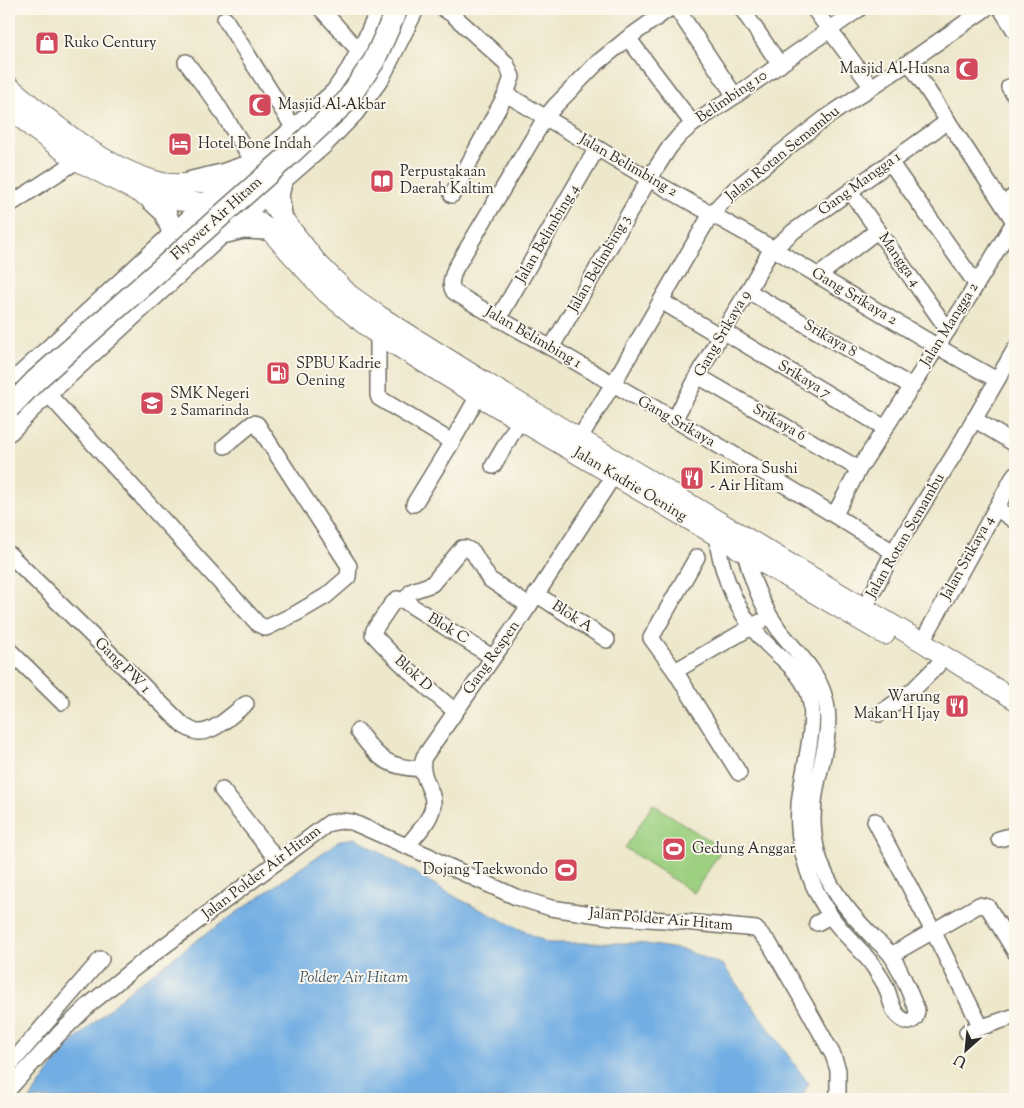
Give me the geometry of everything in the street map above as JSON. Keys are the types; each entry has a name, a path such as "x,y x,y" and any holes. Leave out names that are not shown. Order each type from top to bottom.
{"highway":[{"path":"9,388 228,185 295,130 336,93 361,53 382,9"},
{"name":"Flyover Air Hitam","path":"9,408 35,381 287,158 346,102 374,61 397,9"},
{"path":"9,430 244,212 323,143 353,112 379,77 413,9"},
{"path":"192,182 222,175 252,164"},
{"path":"222,234 274,222 282,178"},
{"path":"152,200 165,212 174,235"},
{"path":"84,318 104,340"}],"main road":[{"path":"9,86 87,149 104,159 161,183 192,182 228,185 263,195 274,222"},
{"path":"9,107 32,128 77,161 152,200 209,203 274,222"},
{"name":"Jalan Kadrie Oening","path":"274,222 326,293 378,336 520,420 576,444 741,534 937,666 1015,712"},
{"name":"Jalan Kadrie Oening","path":"274,222 350,294 380,316 469,372 576,444 614,475 745,553 862,614 922,642 1015,700"}],"street":[{"path":"321,9 361,53"},
{"path":"444,9 506,63 512,77 506,94 452,195"},
{"path":"545,118 590,70 628,38 668,9"},
{"path":"677,9 735,96"},
{"path":"742,9 780,65"},
{"path":"814,9 871,86"},
{"name":"Belimbing 10","path":"649,179 668,148 693,124 830,31 859,9"},
{"name":"Jalan Rotan Semambu","path":"576,444 613,384 711,214 736,188 790,144 984,9"},
{"path":"1001,9 1015,31"},
{"path":"225,19 295,130"},
{"path":"628,38 693,124"},
{"path":"186,62 215,101 252,164"},
{"path":"909,62 1015,222"},
{"name":"Jalan Belimbing 2","path":"506,94 711,214"},
{"name":"Jalan Belimbing 1","path":"545,118 455,269 451,282 454,292 613,384"},
{"name":"Gang Mangga 1","path":"772,248 948,121"},
{"name":"Jalan Belimbing 4","path":"498,319 597,148"},
{"path":"9,206 77,161"},
{"path":"890,162 976,284"},
{"name":"Jalan Belimbing 3","path":"551,348 649,179"},
{"name":"Mangga 4","path":"850,191 948,330"},
{"path":"1003,204 1015,195"},
{"name":"Gang Srikaya 2","path":"711,214 997,380"},
{"name":"Jalan Mangga 2","path":"835,514 859,470 1015,222"},
{"path":"818,276 878,230"},
{"name":"Gang Srikaya 9","path":"674,420 772,248"},
{"name":"Srikaya 8","path":"748,291 911,386"},
{"name":"Srikaya 7","path":"661,301 722,333 885,428"},
{"path":"378,336 379,398 452,442"},
{"name":"Jalan Rotan Semambu","path":"862,614 893,552 955,453 1015,349"},
{"name":"Srikaya 6","path":"698,376 859,470"},
{"name":"Gang Srikaya","path":"613,384 835,514 893,552"},
{"path":"47,393 258,624 266,628 326,596 348,577 349,566 257,424 253,423 225,446"},
{"path":"414,504 478,396"},
{"path":"493,466 520,420"},
{"path":"974,420 1015,444"},
{"name":"Jalan Srikaya 4","path":"922,642 1015,474"},
{"name":"Gang Respen","path":"422,769 424,756 533,600 614,475"},
{"path":"996,508 1015,520"},
{"path":"716,536 720,561 744,617 762,639 792,667 805,684 811,700 812,718 800,791 798,824 803,858 814,887 830,916 872,964 884,984 894,1011 899,1018 909,1022 916,1017 917,1010 891,955 849,911 832,888 818,855 813,823 816,790 828,724 828,712 824,695 818,680 799,652 779,630 770,616 753,583 741,534"},
{"name":"Blok A","path":"404,601 412,591 432,584 462,548 465,548 473,552 489,579 533,600 607,640"},
{"name":"Gang PW 1","path":"9,554 184,726 196,732 206,732 246,704"},
{"path":"697,557 651,638 675,671 740,773"},
{"name":"Blok D","path":"404,601 395,600 373,634 425,685 456,711"},
{"name":"Blok C","path":"404,601 492,657"},
{"path":"675,671 770,616"},
{"path":"9,650 62,702"},
{"path":"879,714 910,692 937,666"},
{"path":"358,731 369,747 390,764 406,769 422,769 433,801 432,810 407,846"},
{"path":"222,790 278,861"},
{"name":"Jalan Polder Air Hitam","path":"9,1089 71,1022 132,970 330,823 341,821 352,822 407,846 516,898 551,908 612,917 665,920 756,930 769,943 829,1047 838,1070 838,1099"},
{"path":"875,821 934,932 974,1029 1015,1016"},
{"path":"1000,839 1010,836 1015,837"},
{"path":"891,955 979,905 988,907 1015,952"},
{"path":"817,923 830,916"},
{"path":"9,1066 101,959"},
{"path":"58,1010 71,1022"},
{"path":"28,1044 42,1053"}],"green space":[{"name":"Gedung Anggar","path":"653,804 722,849 694,893 625,848"}],"water":[{"name":"Polder Air Hitam","path":"356,838 459,899 548,943 639,943 684,950 723,965 808,1083 802,1099 30,1099 64,1050 130,990 200,938 341,840"}],"place":[{"name":"Ruko Century","path":"47,43"},
{"name":"Masjid Al-Husna","path":"967,69"},
{"name":"Masjid Al-Akbar","path":"260,105"},
{"name":"Hotel Bone Indah","path":"180,144"},
{"name":"Perpustakaan Daerah Kaltim","path":"382,181"},
{"name":"SPBU Kadrie Oening","path":"278,373"},
{"name":"SMK Negeri 2 Samarinda","path":"152,403"},
{"name":"Kimora Sushi - Air Hitam","path":"692,478"},
{"name":"Warung Makan H Ijay","path":"957,706"},
{"name":"Gedung Anggar","path":"674,849"},
{"name":"Dojang Taekwondo","path":"566,870"}]}
